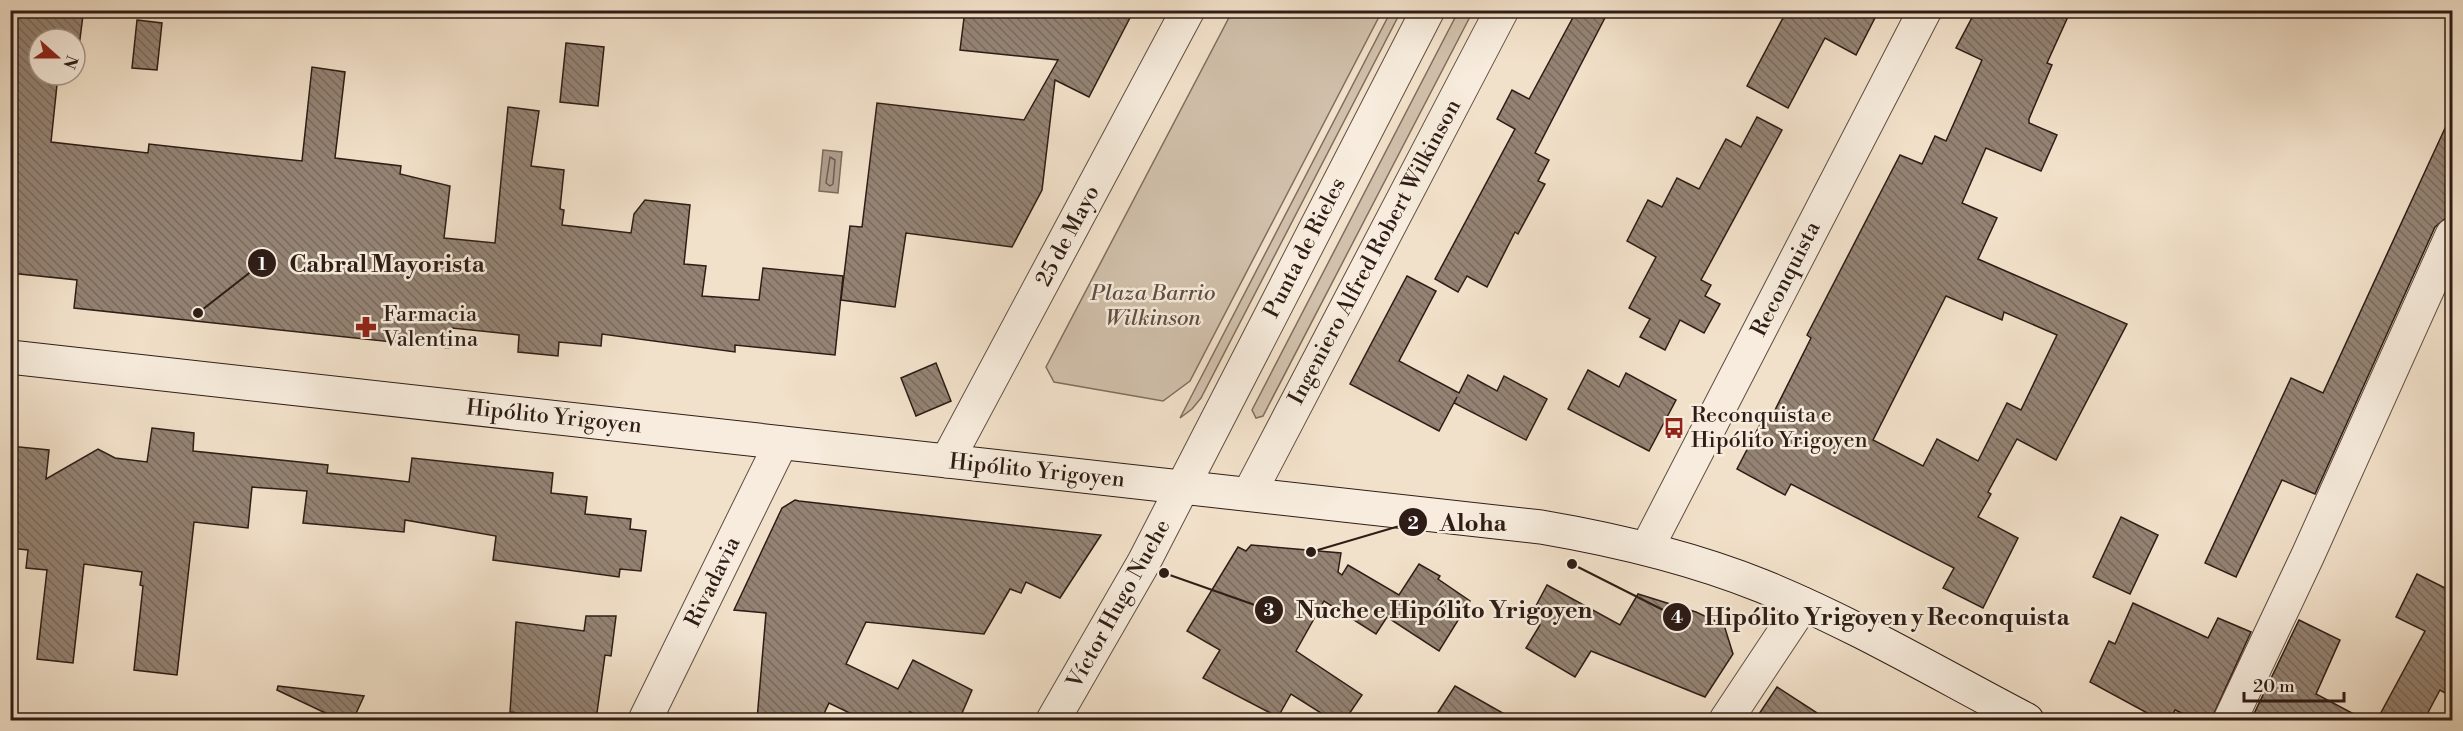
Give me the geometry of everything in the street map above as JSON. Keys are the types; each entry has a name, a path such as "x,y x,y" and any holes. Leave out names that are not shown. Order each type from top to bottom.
{"street":[{"name":"25 de Mayo","path":"947,461 1188,10"},
{"name":"Punta de Rieles","path":"1183,487 1428,10"},
{"name":"Ingeniero Alfred Robert Wilkinson","path":"1248,494 1502,10"},
{"name":"Reconquista","path":"1647,548 1925,10"},
{"path":"2230,720 2308,555 2452,236"},
{"name":"Hipólito Yrigoyen","path":"10,357 1541,526 1647,548 1712,567 1803,604 2027,720"},
{"name":"Rivadavia","path":"645,720 781,443"},
{"name":"Víctor Hugo Nuche","path":"1053,720 1144,562 1183,487"},
{"path":"1726,720 1803,604"}],"green space":[{"name":"Plaza Barrio Wilkinson","path":"1233,10 1382,11 1190,381 1163,401 1054,382 1046,367"},
{"path":"1459,10 1473,11 1263,416 1256,418 1252,410"},
{"path":"1391,11 1401,11 1201,398 1180,418"}],"water":[{"path":"823,150 842,152 838,193 819,191"}],"building":[{"path":"10,10 83,15 82,27 27,27 27,87 57,87 51,142 148,153 149,144 302,161 312,67 345,72 335,158 401,166 400,174 450,186 444,238 495,243 508,107 539,111 531,166 564,170 560,209 564,210 562,225 631,233 634,214 645,200 690,205 684,264 706,266 702,296 759,300 763,268 843,276 835,355 735,345 735,352 602,334 601,346 559,342 558,356 518,352 519,335 452,328 449,348 74,308 77,280 10,273"},
{"path":"965,10 1134,10 1089,97 1055,80 1042,190 1012,247 906,233 895,307 841,300 850,226 862,227 877,103 1024,120 1058,60 960,50"},
{"path":"1577,10 1609,10 1535,153 1549,160 1538,181 1545,184 1518,234 1515,232 1487,287 1467,276 1458,292 1435,279 1515,129 1497,119 1512,90 1529,99"},
{"path":"1773,10 1879,10 1856,55 1825,38 1788,108 1747,86 1784,16"},
{"path":"1976,10 2071,10 2047,63 2052,65 2029,119 2029,123 2057,135 2041,171 1986,148 1962,203 1997,218 1978,259 2127,324 2056,460 2017,439 1988,492 1991,494 1978,517 2018,538 1983,608 1943,588 1954,568 1791,484 1785,495 1737,469 1764,417 1770,420 1811,338 1807,335 1900,155 1922,164 1935,136 1946,141 1982,60 1956,48","holes":["1946,296 2002,320 2004,312 2057,335 2021,410 2007,403 1978,461 1937,439 1923,466 1873,440"]},
{"path":"137,20 162,23 157,70 132,68"},
{"path":"566,43 604,47 598,106 560,102"},
{"path":"2452,113 2452,203 2446,218 2435,227 2315,494 2282,480 2236,577 2205,563 2291,378 2323,393"},
{"path":"1757,117 1782,130 1701,280 1711,285 1705,296 1720,304 1704,333 1680,320 1665,350 1640,337 1650,319 1629,308 1656,257 1627,241 1648,200 1662,207 1677,178 1699,189 1726,139 1741,147"},
{"path":"1407,276 1436,291 1399,361 1459,393 1468,375 1497,391 1504,376 1547,399 1526,440 1454,403 1457,397 1439,431 1350,384"},
{"path":"936,363 951,401 916,416 901,378"},
{"path":"1588,370 1619,387 1626,373 1676,400 1649,451 1568,409"},
{"path":"152,428 194,433 193,451 328,465 327,473 409,482 412,458 553,473 551,493 587,497 585,514 631,519 630,529 646,531 641,571 620,569 619,577 493,560 496,536 405,520 404,532 303,523 307,491 252,487 248,528 194,522 177,675 134,670 143,586 140,585 142,572 84,564 73,663 37,659 47,570 26,568 28,550 10,548 10,446 49,450 46,479 98,449 115,458 147,462"},
{"path":"795,500 1101,535 1060,598 1026,582 1021,593 1010,589 984,634 866,622 846,664 898,689 913,660 972,690 959,720 928,720 910,712 906,720 864,720 829,703 821,720 757,720 766,613 734,610 782,508"},
{"path":"2121,517 2158,535 2130,594 2093,577"},
{"path":"1251,545 1341,553 1338,572 1342,575 1348,565 1399,595 1419,564 1440,576 1438,579 1470,601 1439,651 1387,617 1376,634 1324,601 1296,651 1362,695 1345,720 1332,720 1291,694 1278,717 1203,678 1220,650 1187,631 1238,547 1246,551"},
{"path":"2417,574 2447,589 2452,579 2452,697 2440,690 2424,720 2377,720 2425,631 2396,617"},
{"path":"1547,585 1620,625 1638,594 1696,612 1724,625 1733,654 1705,697 1591,651 1575,677 1526,648 1540,625 1529,619"},
{"path":"2133,603 2208,638 2218,618 2251,632 2211,720 2197,720 2175,710 2170,720 2160,720 2090,682 2109,641 2115,644"},
{"path":"586,616 616,616 611,656 605,655 596,720 562,718 561,720 521,720 524,714 510,712 516,622 584,631"},
{"path":"2299,620 2340,640 2316,694 2365,720 2251,720"},
{"path":"278,686 364,696 353,720 340,720 277,690"},
{"path":"1455,686 1515,720 1433,720"},
{"path":"1777,687 1828,720 1755,720"}],"place":[{"name":"Cabral Mayorista","path":"198,313"},
{"name":"Farmacia Valentina","path":"366,327"},
{"name":"Reconquista e Hipólito Yrigoyen","path":"1674,428"},
{"name":"Aloha","path":"1311,552"},
{"name":"Hipólito Yrigoyen y Reconquista","path":"1572,564"},
{"name":"Nuche e Hipólito Yrigoyen","path":"1164,573"}]}
